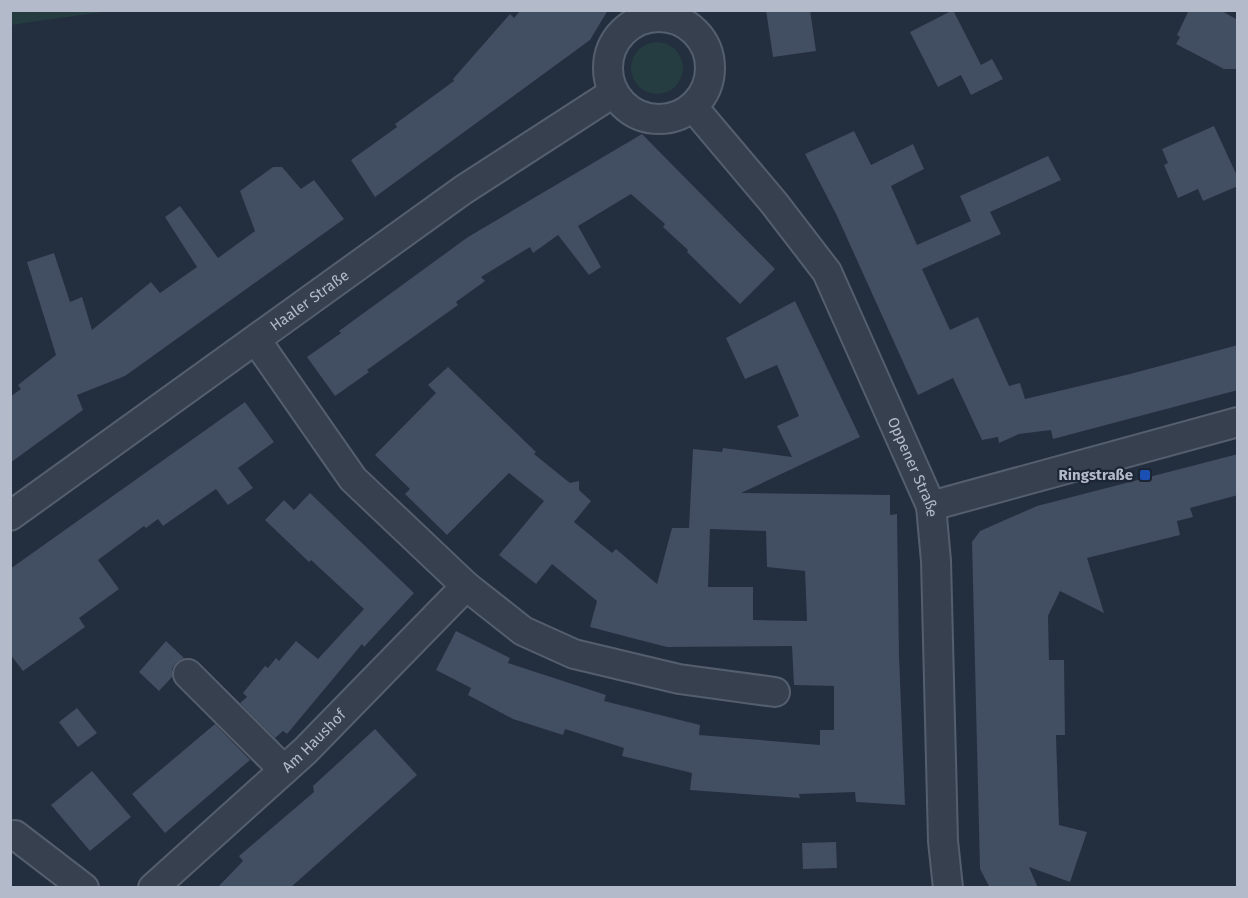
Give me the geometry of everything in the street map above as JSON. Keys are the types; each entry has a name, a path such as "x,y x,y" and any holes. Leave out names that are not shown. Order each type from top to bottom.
{"street":[{"path":"662,14 678,20 693,30 704,43 710,60 710,77 704,94 693,107 680,116 665,120 650,119 635,114 622,105 613,93 608,78 607,63 620,34 645,18 662,14"},
{"name":"Haaler Straße","path":"10,516 463,190 613,93"},
{"name":"Oppener Straße","path":"693,107 767,194 827,272 931,506 936,561 943,841 948,888"},
{"path":"256,340 353,478 466,586 523,631 574,654 679,680 775,692"},
{"path":"931,506 1238,422"},
{"name":"Am Haushof","path":"153,888 305,751 466,586"},
{"path":"188,674 284,770"},
{"path":"15,835 84,888"}],"green space":[{"path":"11,10 110,10 110,11 11,25"},
{"path":"657,42 671,46 679,54 683,68 679,82 671,90 657,94 643,90 635,82 631,68 635,54 643,46"}],"building":[{"path":"521,10 608,10 590,40 375,197 351,160 397,127 395,124 454,81 453,79 510,14 514,18"},
{"path":"766,10 810,10 816,51 773,57"},
{"path":"953,10 981,65 992,59 1003,79 971,95 961,75 938,87 910,32"},
{"path":"1189,10 1220,10 1238,20 1238,69 1224,69 1176,44 1180,37 1177,35"},
{"path":"1214,126 1238,178 1238,186 1203,201 1198,189 1178,198 1164,165 1168,163 1162,149"},
{"path":"854,131 871,165 913,144 924,169 891,186 917,245 971,221 960,196 1048,156 1061,180 990,212 1001,234 922,269 950,330 978,317 1009,386 1020,383 1025,399 1238,345 1238,390 1053,439 1051,430 1019,434 999,443 998,437 982,440 953,378 918,395 837,216 805,154"},
{"path":"642,134 775,269 740,304 663,227 665,224 631,194 578,226 601,267 589,275 558,235 533,253 530,247 481,277 485,281 456,302 458,305 367,370 369,372 335,396 307,357 468,237"},
{"path":"273,167 282,167 301,189 314,180 344,219 125,376 77,395 83,410 10,463 10,397 21,389 18,385 56,355 27,262 54,253 70,302 82,297 92,330 151,282 160,293 197,267 165,217 180,206 218,258 255,231 240,191"},
{"path":"795,301 860,437 741,493 890,495 890,515 897,514 899,655 905,805 856,802 855,792 799,794 800,798 690,790 692,773 622,756 624,748 565,729 563,735 513,719 468,695 471,688 436,670 456,631 510,658 508,663 606,695 604,701 700,725 699,735 820,745 820,730 834,730 834,686 794,685 792,646 667,647 590,627 597,601 552,564 536,584 499,555 544,501 509,473 447,535 405,494 410,489 375,455 436,393 428,385 448,367 536,452 534,454 570,483 579,481 579,490 591,501 574,522 612,553 616,549 657,584 672,528 689,528 693,449 722,452 723,448 792,457 777,426 799,416 777,365 745,379 726,338","holes":["710,529 766,531 767,567 805,571 807,621 753,620 753,587 708,587"]},
{"path":"245,402 274,442 238,468 253,488 228,505 216,489 163,526 158,519 146,528 144,526 98,560 119,589 79,618 85,627 23,671 10,654 10,569"},
{"path":"1238,454 1238,495 1190,508 1193,517 1177,521 1180,535 1087,558 1104,613 1060,591 1048,616 1049,660 1064,660 1065,735 1056,735 1059,825 1087,832 1070,882 1029,867 1038,888 990,888 980,869 972,542 980,531 1037,506"},
{"path":"310,493 414,593 364,647 362,644 287,734 283,731 275,738 240,703 247,697 243,693 265,666 268,668 276,658 279,661 296,641 318,659 364,609 311,560 309,562 265,520 284,500 294,510"},
{"path":"166,641 184,658 176,663 172,669 172,677 159,691 139,672"},
{"path":"77,708 97,733 78,747 59,722"},
{"path":"215,724 250,760 165,833 132,794"},
{"path":"375,729 417,775 290,888 217,888 243,861 239,856 314,792 313,786"},
{"path":"92,771 131,817 90,851 51,805"},
{"path":"836,842 837,868 803,869 802,843"}],"place":[{"name":"Ringstraße","path":"1145,475"}]}
